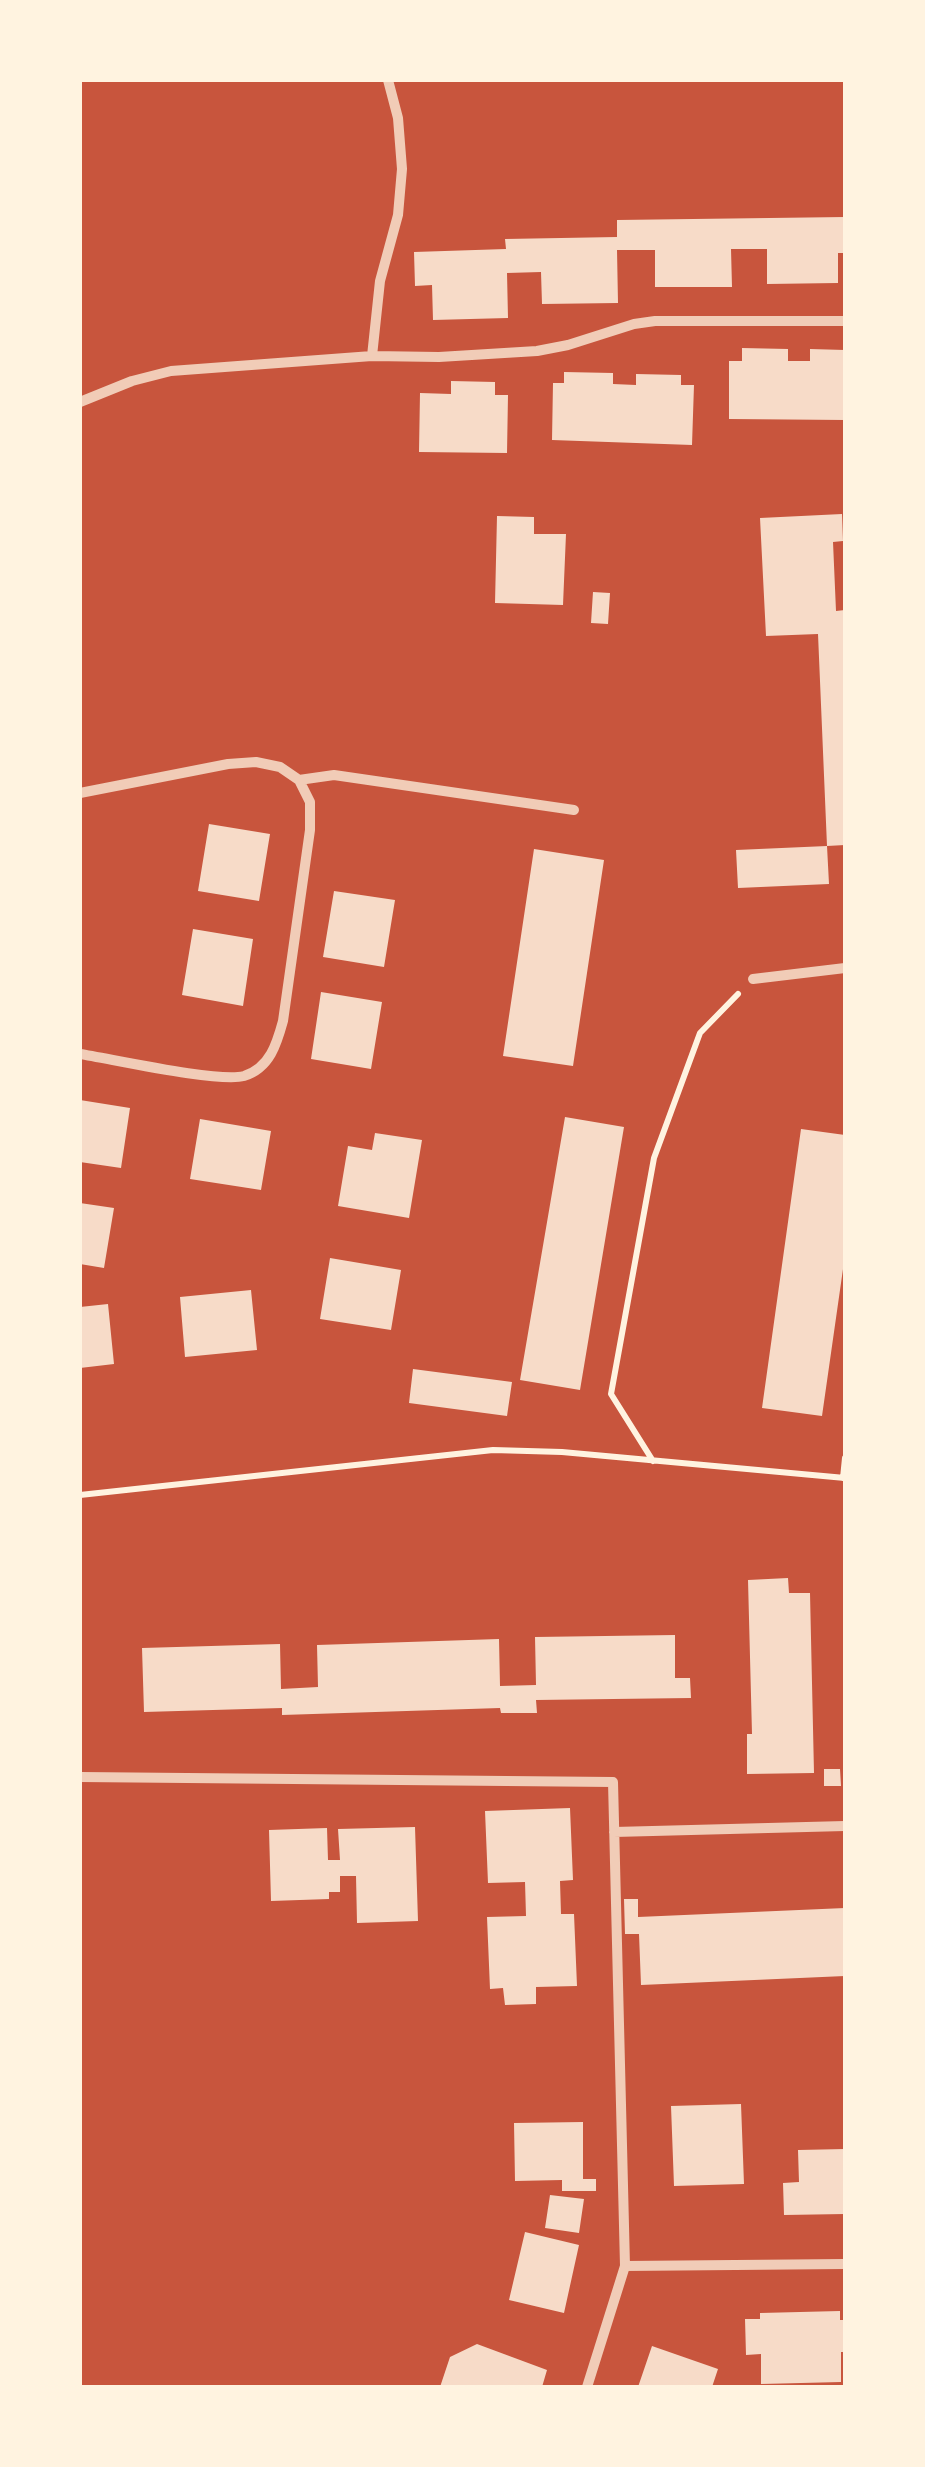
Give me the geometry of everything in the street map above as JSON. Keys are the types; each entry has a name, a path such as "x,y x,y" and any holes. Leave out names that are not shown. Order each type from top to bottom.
{"street":[{"path":"372,356 378,294 398,215 402,169 398,118 388,80"},
{"path":"80,402 132,381 172,372 372,356 537,352 655,321 845,321"},
{"path":"80,793 256,762 280,767 299,780 310,802 310,830 282,1021 276,1047 264,1064 244,1076 220,1076 80,1054"},
{"path":"299,780 334,775 574,810"},
{"path":"753,979 845,968"},
{"path":"80,1777 613,1782 626,2266 586,2387"},
{"path":"614,1832 845,1826"},
{"path":"626,2266 845,2264"}],"path":[{"path":"653,1460 611,1394 654,1158 700,1033 753,979"},
{"path":"80,1495 493,1450 562,1452 844,1478 845,1458"}],"building":[{"path":"845,217 845,253 838,253 838,283 767,284 767,249 731,249 732,287 655,287 655,250 617,250 618,303 542,304 541,272 507,273 508,318 433,320 432,285 415,286 414,252 506,249 505,239 617,237 617,220"},
{"path":"742,348 788,349 788,361 810,361 810,349 845,350 845,420 729,419 729,361 742,361"},
{"path":"564,372 613,373 613,384 636,385 636,374 681,375 681,385 694,385 692,445 552,440 553,383 564,383"},
{"path":"451,381 495,382 495,395 508,395 507,453 419,452 420,393 451,394"},
{"path":"842,514 843,541 833,542 836,611 845,610 845,845 827,846 818,634 766,636 760,518"},
{"path":"497,516 534,517 534,534 566,534 563,605 495,603"},
{"path":"593,592 610,593 608,624 591,623"},
{"path":"209,824 270,834 259,901 198,891"},
{"path":"827,846 829,884 738,888 736,850"},
{"path":"534,849 604,860 573,1066 503,1056"},
{"path":"334,891 395,900 384,967 323,957"},
{"path":"193,929 253,939 243,1006 182,995"},
{"path":"321,992 382,1002 371,1069 311,1059"},
{"path":"80,1100 130,1108 121,1168 80,1162"},
{"path":"565,1117 624,1127 580,1390 520,1380"},
{"path":"200,1119 271,1131 261,1190 190,1179"},
{"path":"801,1129 845,1135 845,1255 822,1416 762,1408"},
{"path":"375,1133 422,1140 409,1218 338,1206 348,1146 372,1150"},
{"path":"80,1203 114,1208 104,1268 80,1264"},
{"path":"330,1258 401,1270 391,1330 320,1319"},
{"path":"251,1290 257,1350 185,1357 180,1297"},
{"path":"108,1304 114,1364 80,1368 80,1307"},
{"path":"413,1369 512,1382 507,1416 409,1403"},
{"path":"788,1578 789,1593 810,1593 814,1773 747,1774 747,1734 752,1734 748,1580"},
{"path":"675,1635 675,1678 690,1678 691,1698 536,1700 537,1713 501,1713 500,1708 282,1715 282,1708 144,1712 142,1648 280,1644 281,1689 318,1687 317,1645 499,1639 500,1686 536,1685 535,1637"},
{"path":"824,1769 840,1769 841,1786 824,1786"},
{"path":"570,1808 573,1880 560,1881 561,1914 574,1914 577,1986 536,1987 536,2004 505,2005 503,1988 490,1989 487,1917 526,1916 525,1882 488,1883 485,1811"},
{"path":"415,1827 418,1921 357,1923 356,1876 340,1876 340,1892 329,1892 329,1899 271,1901 269,1830 327,1828 328,1860 340,1860 338,1829"},
{"path":"624,1899 638,1899 638,1917 845,1908 845,1976 641,1985 639,1934 625,1934"},
{"path":"741,2104 744,2184 674,2186 671,2106"},
{"path":"583,2122 583,2179 596,2179 596,2191 562,2191 562,2180 515,2181 514,2123"},
{"path":"845,2149 845,2214 784,2215 783,2183 799,2182 798,2150"},
{"path":"550,2195 584,2199 579,2233 545,2228"},
{"path":"525,2232 579,2245 564,2313 509,2300"},
{"path":"840,2311 840,2320 845,2320 841,2382 761,2384 761,2354 746,2355 745,2319 760,2319 760,2313"},
{"path":"477,2344 547,2370 542,2387 440,2387 450,2357"},
{"path":"652,2346 718,2369 712,2387 638,2387"}]}
